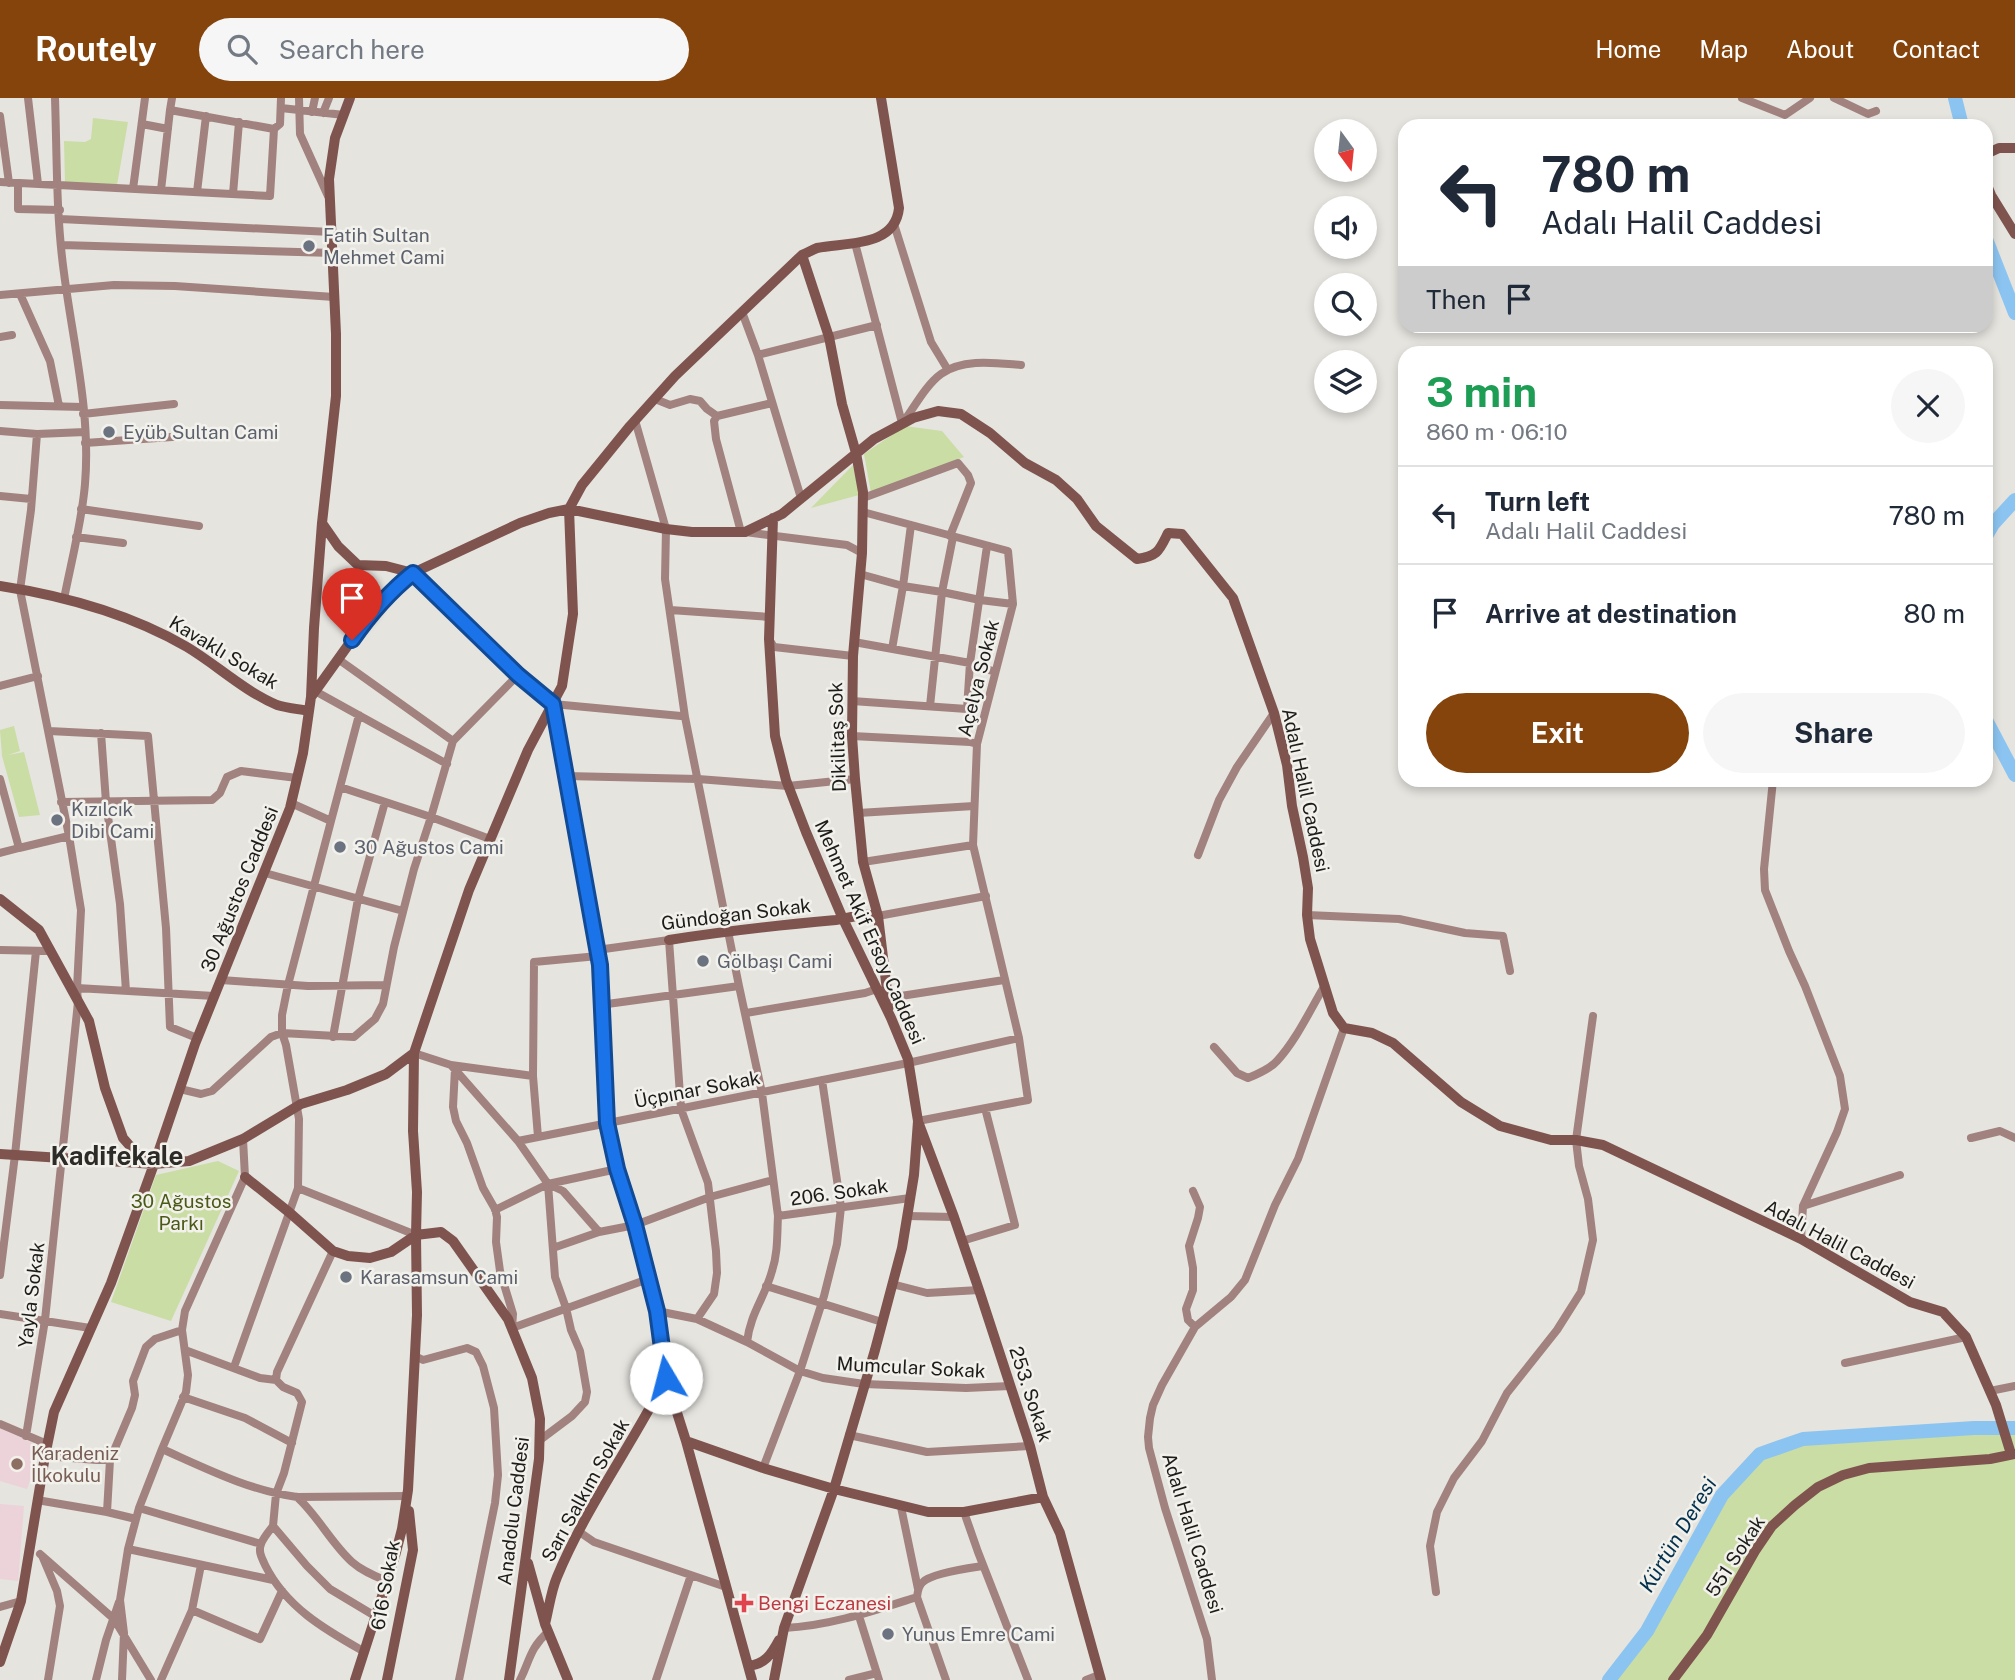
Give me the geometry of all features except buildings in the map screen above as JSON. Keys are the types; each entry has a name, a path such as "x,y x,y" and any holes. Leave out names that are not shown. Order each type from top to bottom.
{"street":[{"path":"28,98 38,184"},
{"path":"55,98 61,245 80,373 85,432 85,485 64,599"},
{"path":"133,189 145,98"},
{"path":"161,190 172,98"},
{"path":"170,110 274,129 281,124 282,98"},
{"path":"299,98 300,134 330,198"},
{"path":"312,112 315,98"},
{"path":"323,113 329,98"},
{"name":"30 Ağustos Caddesi","path":"0,1662 35,1550 37,1500 54,1412 111,1283 197,1038 291,803 303,753 313,694 314,628 322,523 336,396 329,179 335,138 350,98"},
{"path":"355,1680 402,1530 407,1496 417,1315 414,1053 469,890 528,750 562,685 573,614 569,509 582,485 675,376 802,255 816,248 871,239 887,231 898,219 899,208 881,98"},
{"path":"1742,98 1785,115 1810,98"},
{"path":"1834,98 1868,114 1876,111"},
{"path":"281,108 344,116"},
{"path":"0,116 9,183 18,209 60,215 331,232"},
{"path":"197,192 206,116"},
{"path":"233,194 239,122"},
{"path":"142,124 168,129"},
{"path":"9,183 270,196 274,129"},
{"path":"1993,150 2015,148"},
{"path":"1993,200 2015,234"},
{"path":"894,224 931,342 948,370"},
{"path":"855,243 902,423"},
{"path":"61,245 332,253"},
{"name":"Dikilitaş Sok","path":"802,255 829,337 842,404 856,453 863,498 862,553 853,656 852,736 863,862 878,916 891,1018"},
{"path":"0,295 114,285 334,296"},
{"path":"20,294 50,361 59,406"},
{"path":"742,312 758,355 801,498"},
{"path":"758,355 877,325"},
{"path":"0,337 12,335"},
{"path":"902,423 931,384 948,370 982,363 1021,365"},
{"path":"654,399 670,405 690,399 700,401 717,416"},
{"path":"772,403 717,416 714,421 716,439 743,532 847,545 862,553"},
{"path":"0,405 59,406 83,410 174,404"},
{"name":"Adalı Halil Caddesi","path":"313,694 374,609 392,590 413,573 520,523 569,509 666,529 743,532 782,514 874,439 902,423 938,411 961,414 990,433 1026,463 1056,480 1077,499 1096,526 1137,559 1158,553 1168,533 1182,534 1233,598 1274,713 1287,765 1308,888 1310,939 1333,1013 1344,1028 1372,1033 1393,1043 1461,1102 1500,1126 1551,1140 1576,1140 1603,1145 1801,1239 1910,1302 1943,1312 1966,1337 1996,1405 2013,1454"},
{"path":"635,420 666,529 665,579 685,718 762,1093 778,1216"},
{"path":"0,431 37,434 85,432"},
{"name":"Yayla Sokak","path":"26,1436 45,1320 62,1158 78,1002 81,910 20,590 37,434"},
{"path":"85,443 172,437"},
{"path":"863,498 958,463 971,483 951,536 930,706"},
{"path":"0,496 31,499"},
{"path":"81,509 200,526"},
{"path":"852,701 967,709 970,663 987,546 863,512"},
{"name":"Mehmet Akif Ersoy Caddesi","path":"773,1678 784,1629 834,1489 883,1322 908,1216 918,1121 908,1063 891,1018 806,832 788,786 775,736 769,639 774,518"},
{"path":"322,523 338,546 358,565 386,566 413,573 518,675 553,704 681,716"},
{"path":"892,649 911,525"},
{"path":"76,537 123,543"},
{"name":"Açelya Sokak","path":"985,1108 1028,1100 1019,1038 973,845 976,744 1013,604 1008,551 987,546"},
{"path":"860,574 903,586 1013,604"},
{"name":"Kavaklı Sokak","path":"0,586 84,604 146,626 188,648 242,685 279,705 309,711"},
{"path":"670,610 770,617"},
{"path":"769,639 774,647 853,656"},
{"path":"854,642 970,663 995,672"},
{"path":"338,659 453,741"},
{"path":"180,1089 201,1094 212,1091 271,1037 282,1033 354,1037 374,1019 383,1004 403,912 453,741 518,675"},
{"path":"0,686 38,676"},
{"path":"313,694 359,715 446,764"},
{"path":"553,704 598,953 607,1123 617,1169 635,1225 657,1311 666,1378 752,1680"},
{"path":"1198,855 1219,800 1237,767 1274,713"},
{"path":"234,1367 298,1188 298,1106 282,1033 282,1015 359,715"},
{"path":"49,731 148,736 166,928 170,1027 197,1038"},
{"path":"101,733 106,802 120,904 126,990"},
{"path":"852,736 947,740 976,744"},
{"path":"61,802 212,800 220,793 227,777 241,771 297,778"},
{"path":"566,776 698,779 788,786 855,779"},
{"path":"0,779 3,799 19,848"},
{"path":"340,787 490,839"},
{"path":"1772,787 1764,869 1765,890 1840,1076 1845,1109 1803,1206 1801,1239"},
{"path":"332,1037 358,899 386,802"},
{"path":"291,803 331,821"},
{"path":"858,813 974,806"},
{"path":"0,853 69,836"},
{"path":"863,862 973,845"},
{"path":"265,873 403,912"},
{"path":"878,916 986,896"},
{"path":"0,899 38,930 89,1021 105,1088 123,1138 137,1154 154,1164"},
{"name":"Gündoğan Sokak","path":"533,1076 534,962 729,930 844,919 869,913 878,916"},
{"path":"1307,915 1399,919 1465,933 1503,936 1510,971"},
{"path":"670,940 681,1109 708,1183 717,1273 714,1294 697,1319"},
{"path":"0,950 49,951"},
{"path":"0,1275 36,951"},
{"path":"221,980 288,985 386,985"},
{"path":"888,998 1004,980"},
{"path":"1214,1047 1237,1073 1248,1078 1258,1074 1276,1062 1325,985"},
{"path":"600,1005 739,986"},
{"path":"77,988 214,996"},
{"path":"746,1013 877,989"},
{"path":"1436,1592 1430,1546 1437,1513 1454,1478 1482,1441 1507,1393 1558,1330 1581,1292 1592,1240 1588,1199 1579,1166 1576,1140 1593,1016"},
{"name":"Adalı Halil Caddesi","path":"1212,1680 1207,1639 1165,1508 1148,1437 1153,1405 1195,1326 1231,1297 1245,1280 1275,1205 1298,1159 1344,1028"},
{"name":"Üçpınar Sokak","path":"518,1141 908,1063 1019,1038"},
{"path":"414,1053 453,1067 533,1076 538,1137"},
{"path":"0,1154 154,1164 189,1161 243,1139 298,1106 386,1074 414,1053"},
{"path":"453,1067 518,1141 548,1184 562,1191 599,1232"},
{"path":"453,1067 453,1107 456,1121 497,1217 496,1242 500,1271 511,1302 512,1328 648,1279"},
{"path":"762,1468 800,1371 837,1244 841,1207 822,1080"},
{"path":"918,1121 985,1108 1015,1224 962,1241"},
{"name":"253. Sokak","path":"918,1121 979,1290 1030,1446 1043,1497 1060,1533 1100,1678"},
{"path":"1971,1138 2000,1131 2015,1138"},
{"path":"96,1680 120,1600 128,1549 139,1508 183,1397 188,1375 182,1330 185,1311 245,1177 243,1139"},
{"path":"495,1210 548,1184 617,1169"},
{"path":"1803,1206 1900,1175"},
{"path":"245,1177 332,1251 370,1258 390,1252 416,1235"},
{"path":"553,1248 599,1232 635,1225 710,1197 773,1180"},
{"path":"540,1440 579,1409 585,1402 587,1392 580,1351 555,1277 548,1184"},
{"path":"298,1188 416,1235"},
{"path":"1193,1191 1200,1207 1189,1245 1193,1290 1186,1309 1188,1320 1195,1326"},
{"name":"206. Sokak","path":"747,1342 749,1324 772,1272 777,1247 778,1216 911,1198"},
{"path":"908,1216 954,1217"},
{"name":"Anadolu Caddesi","path":"416,1235 441,1231 453,1241 498,1303 512,1328 532,1378 540,1419 540,1459 509,1680"},
{"path":"276,1380 277,1372 332,1251"},
{"path":"892,1284 927,1293 979,1290"},
{"path":"766,1286 883,1322"},
{"name":"Mumcular Sokak","path":"657,1311 697,1319 800,1371 823,1378 864,1384 966,1388 1010,1386"},
{"path":"0,1314 90,1328"},
{"path":"107,1511 110,1460 132,1408 135,1395 133,1381 146,1347 155,1339 182,1330"},
{"path":"1845,1363 1966,1337"},
{"path":"415,1356 423,1360 467,1348 475,1353 483,1366 494,1408 498,1475 495,1503 459,1680"},
{"path":"185,1350 260,1378 276,1380 283,1388 297,1393 303,1402 276,1494 273,1526 261,1544 260,1554 273,1580 294,1606 326,1631 363,1651"},
{"name":"Sarı Salkım Sokak","path":"547,1628 556,1579 578,1531 666,1378"},
{"path":"1990,1391 2015,1386"},
{"path":"183,1397 245,1418 292,1443"},
{"path":"0,1424 47,1444"},
{"path":"849,1435 927,1452 1030,1446"},
{"path":"686,1441 762,1468 928,1513 964,1512 1043,1497"},
{"path":"162,1449 236,1481 276,1494 297,1497 407,1496"},
{"name":"551 Sokak","path":"1673,1680 1707,1635 1772,1526 1818,1487 1843,1475 1869,1468 1990,1459 2013,1454"},
{"path":"44,1456 110,1460"},
{"name":"616 Sokak","path":"387,1680 413,1550 407,1496"},
{"path":"297,1497 352,1562 387,1581"},
{"path":"37,1500 107,1511 136,1519"},
{"path":"901,1507 917,1593 946,1680"},
{"path":"139,1508 261,1544"},
{"path":"964,1512 1027,1680"},
{"path":"273,1526 330,1589 375,1616"},
{"path":"578,1531 594,1542 726,1587"},
{"path":"128,1549 273,1580"},
{"path":"35,1550 114,1619 151,1680"},
{"path":"35,1550 47,1565 60,1606 48,1680"},
{"path":"526,1557 564,1676"},
{"path":"161,1680 192,1610 201,1564"},
{"path":"748,1666 758,1665 766,1660 784,1629 811,1627 859,1616 917,1593 926,1579 983,1566"},
{"path":"656,1680 691,1575"},
{"path":"192,1610 260,1639 282,1591"},
{"path":"120,1600 124,1633 122,1680"},
{"path":"0,1607 21,1601"},
{"path":"849,1680 878,1676 859,1616"},
{"path":"520,1680 530,1653 547,1628"},
{"path":"1086,1680 1100,1678"}],"shaded area":[{"name":"Karadeniz İlkokulu","path":"0,1428 41,1447 27,1489 0,1481"},
{"path":"0,1504 24,1506 18,1581 0,1579"}],"green space":[{"path":"93,118 128,122 117,185 65,182 64,141 85,142 91,139"},
{"path":"905,426 942,431 964,457 871,493 864,454"},
{"path":"853,465 859,495 811,508"},
{"path":"14,726 20,751 8,755 24,752 40,815 19,817 2,756 0,730"},
{"name":"30 Ağustos Parkı","path":"218,1161 239,1171 171,1321 111,1302 156,1175"},
{"path":"2015,1428 2015,1680 1613,1680 1647,1631 1722,1495 1760,1454 1803,1439"}],"waterway":[{"name":"Kürtün Deresi","path":"1955,98 1960,119"},
{"name":"Kürtün Deresi","path":"1993,257 2015,313"},
{"name":"Kürtün Deresi","path":"1993,524 2015,500"},
{"name":"Kürtün Deresi","path":"1993,733 2015,775"},
{"name":"Kürtün Deresi","path":"1609,1680 1647,1631 1722,1495 1760,1454 1803,1439 1974,1428 2015,1428"}],"place":[{"name":"Fatih Sultan Mehmet Cami","path":"309,246"},
{"name":"Eyüb Sultan Cami","path":"109,432"},
{"name":"Kızılcık Dibi Cami","path":"57,820"},
{"name":"30 Ağustos Cami","path":"340,847"},
{"name":"Gölbaşı Cami","path":"703,961"},
{"name":"Karasamsun Cami","path":"346,1277"},
{"name":"Karadeniz İlkokulu","path":"17,1464"},
{"name":"Bengi Eczanesi","path":"744,1603"},
{"name":"Yunus Emre Cami","path":"888,1634"}],"district":[{"name":"Kadifekale","path":"117,1156"}],"route":[{"path":"352,640 374,609 413,573 518,675 553,704 600,965 607,1123 617,1169 635,1225 657,1311 666,1378"}]}
